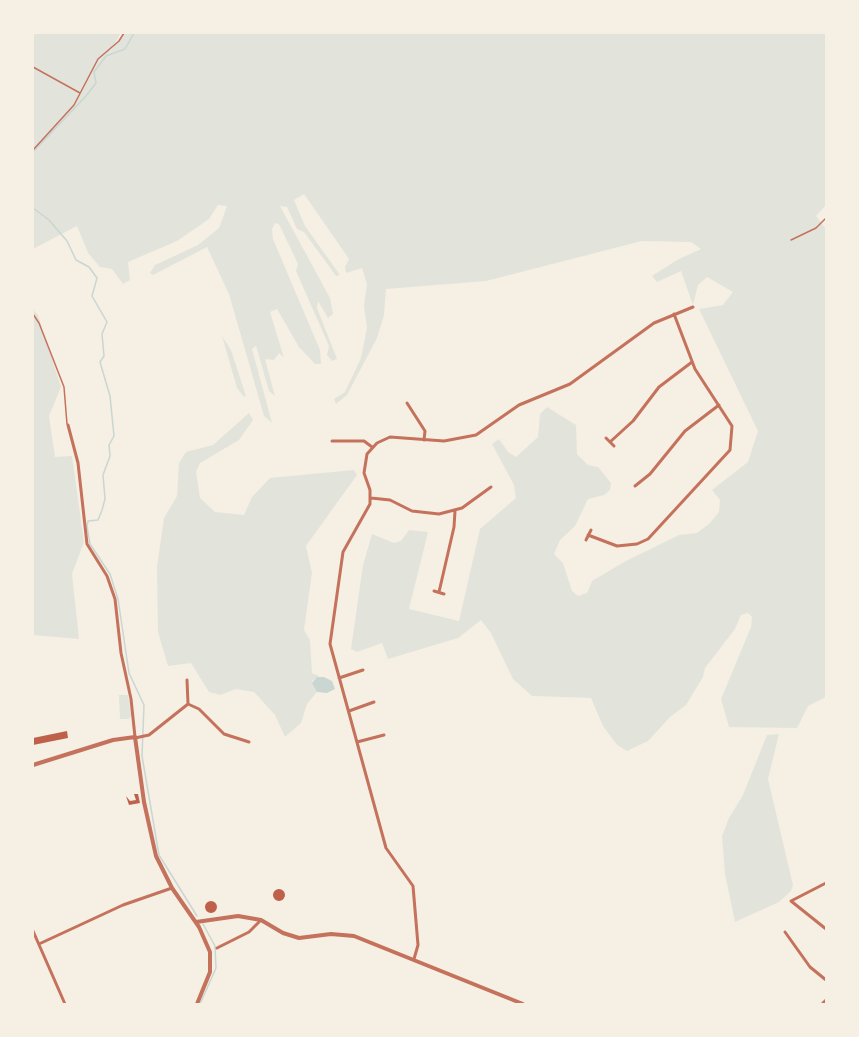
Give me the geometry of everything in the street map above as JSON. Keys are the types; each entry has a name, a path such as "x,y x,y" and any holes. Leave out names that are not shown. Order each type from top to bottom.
{"street":[{"path":"414,959 418,945 413,886 386,848 330,645 341,562 346,544 368,512 371,498 364,468 372,447 390,437 457,440 484,431 519,405 570,384 645,329 693,307"},
{"path":"588,535 605,543 624,546 643,542 659,530 730,450 732,426 692,362 674,314"},
{"path":"610,442 633,421 659,387 692,362"},
{"path":"407,403 425,431 424,440"},
{"path":"635,486 651,474 685,431 719,405"},
{"path":"68,425 78,463 87,544 106,576 115,599 121,653 138,738 152,842 159,864 172,888 196,922 211,957 210,972 197,1004"},
{"path":"606,438 614,446"},
{"path":"332,441 364,441 372,447"},
{"path":"371,498 385,498 420,513 439,514 470,504 491,487"},
{"path":"439,592 454,527 454,511"},
{"path":"586,540 591,530"},
{"path":"434,591 444,594"},
{"path":"338,679 363,670"},
{"path":"187,680 188,704"},
{"path":"349,711 374,702"},
{"path":"33,765 113,740 138,738 160,728 188,704"},
{"path":"188,704 199,709 224,734 249,742"},
{"path":"357,742 384,735"},
{"path":"826,883 791,901 826,929"},
{"path":"39,944 123,905 172,888"},
{"path":"196,922 228,915 261,921 283,933 299,938 344,934 362,938 523,1004"},
{"path":"216,948 240,938 261,921"},
{"path":"33,931 65,1004"},
{"path":"785,932 810,967 826,980"},
{"path":"822,1004 826,999"}],"lane":[{"path":"33,150 74,105 98,59 119,41 124,33"},
{"path":"33,67 81,94"},
{"path":"791,240 816,228 826,218"},
{"path":"33,314 39,323 64,387 68,425"}],"shaded area":[{"path":"33,33 121,33 106,58 123,33 826,33 826,205 816,216 826,229 826,697 808,706 797,728 729,727 721,699 751,627 752,617 748,613 741,615 735,629 705,668 703,677 686,705 670,717 648,741 627,751 617,745 603,726 591,698 532,696 513,679 491,633 481,620 458,638 388,659 382,643 357,652 351,649 363,565 372,534 394,543 401,541 409,530 428,532 409,609 459,621 480,529 516,498 514,485 492,444 499,439 508,452 516,457 538,437 540,414 547,407 576,425 577,454 588,465 598,467 611,483 610,490 604,495 588,499 575,526 560,540 554,554 563,563 572,591 578,596 587,593 592,581 624,562 679,535 697,533 710,523 719,512 720,500 712,490 748,462 758,431 699,309 723,305 733,292 707,277 698,285 693,305 681,271 657,282 652,276 677,260 701,249 691,242 642,241 486,281 386,289 384,315 377,338 347,395 336,404 334,399 345,392 361,358 367,328 364,306 367,284 362,268 346,273 345,267 349,259 304,194 294,200 305,226 340,275 336,276 304,232 297,229 287,207 280,206 330,298 333,314 328,318 318,301 317,308 337,359 332,361 327,355 329,346 296,271 298,264 279,224 275,223 272,229 273,239 320,350 321,364 315,364 299,347 277,309 270,312 284,358 279,353 274,360 265,359 275,396 269,391 256,346 252,349 272,423 264,416 229,294 207,247 153,275 150,273 155,265 198,245 219,228 227,206 218,205 209,219 177,241 128,262 130,280 123,284 112,269 100,267 88,253 77,226 33,249"},
{"path":"33,309 38,315 61,387 49,416 55,457 72,456 84,542 72,574 79,639 33,635"},
{"path":"222,336 231,350 246,396 244,397 237,388"},
{"path":"249,413 253,420 239,440 200,463 196,472 200,498 215,512 244,515 252,497 270,478 354,470 357,475 306,546 312,573 304,630 310,640 312,673 319,676 312,681 317,692 307,704 301,723 285,737 275,715 254,692 236,689 220,695 209,692 191,663 168,666 158,632 157,567 164,518 177,496 179,463 186,452 213,445"},
{"path":"317,677 324,677 332,681 335,689 327,693 317,692 312,683"},
{"path":"119,695 128,695 131,715 129,719 120,719"},
{"path":"779,734 768,779 793,885 791,891 779,902 735,922 725,874 722,836 729,818 743,795 767,735"}],"building":[{"path":"67,731 68,738 33,745 33,738"},
{"path":"134,794 138,794 140,803 129,805 126,796 130,801 136,800"},
{"path":"281,889 284,890 284,900 277,901 274,900 273,893 274,890"},
{"path":"213,901 217,907 213,913 209,913 205,905"}],"waterway":[{"path":"33,152 96,83 94,72 106,56 125,49 134,33"},
{"path":"33,208 49,220 67,241 76,260 89,267 97,278 92,296 107,322 102,334 104,356 100,362 110,396 114,436 109,445 110,456 103,475 105,499 102,510 98,520 88,521 87,526 90,544 110,574 118,599 129,673 144,705 142,756 159,855 197,916"},
{"path":"200,1004 216,968 215,946 203,924"}]}
